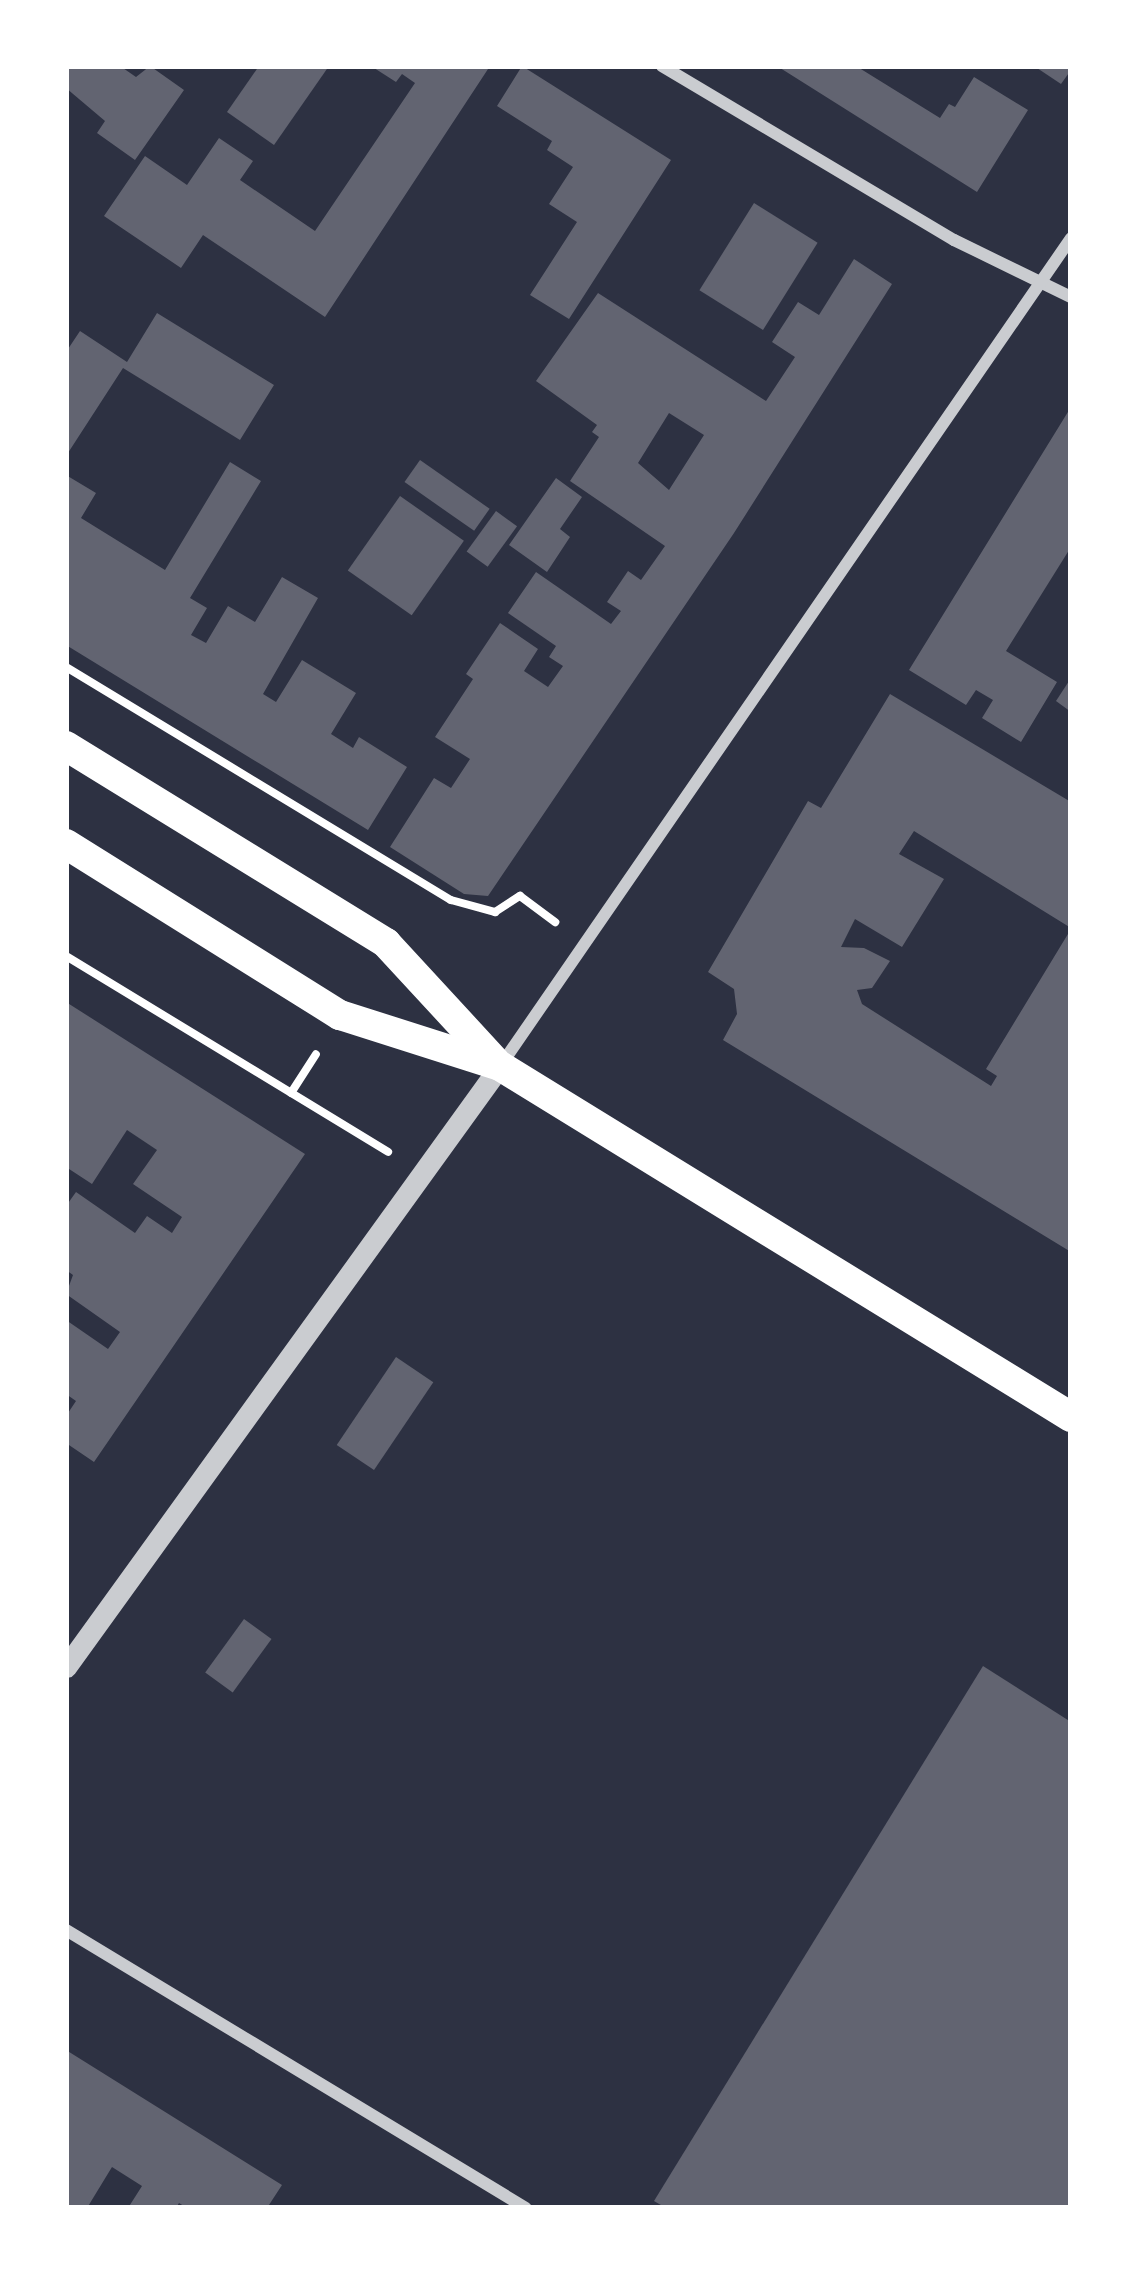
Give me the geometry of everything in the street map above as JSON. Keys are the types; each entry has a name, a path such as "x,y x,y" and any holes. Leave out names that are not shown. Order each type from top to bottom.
{"main road":[{"path":"66,746 386,944 500,1066"},
{"path":"66,844 340,1015 500,1066 1071,1417"}],"street":[{"path":"662,66 954,240 1071,297"},
{"path":"66,1667 500,1066 1071,238"},
{"path":"66,1930 526,2208"}],"path":[{"path":"66,667 452,900 495,912 520,896 585,944"},
{"path":"66,956 421,1172"}],"building":[{"path":"66,66 120,66 136,77 150,66 184,90 135,160 97,133 105,121 66,88"},
{"path":"259,66 329,66 274,145 227,112"},
{"path":"371,66 490,66 325,317 203,235 181,268 104,216 145,156 187,185 219,138 253,161 240,180 315,231 415,83 402,74 396,82"},
{"path":"522,66 671,160 569,319 530,295 577,222 549,204 573,167 547,150 552,141 497,106"},
{"path":"777,66 856,66 940,118 949,104 955,107 974,77 1028,110 977,192"},
{"path":"1034,66 1071,66 1071,70 1061,84"},
{"path":"754,203 818,243 763,330 699,290"},
{"path":"854,259 892,284 734,533 488,896 464,894 390,847 434,778 451,788 470,759 435,737 473,679 466,674 500,623 538,649 524,671 548,687 563,666 549,657 556,646 508,613 536,572 611,624 621,611 607,602 628,571 641,580 665,546 570,481 599,437 592,432 597,425 536,381 598,293 766,401 795,357 772,342 798,302 819,315","holes":["669,413 704,435 669,490 638,463"]},
{"path":"157,313 274,385 240,440 123,368 66,456 66,352 80,331 127,362"},
{"path":"1071,407 1071,547 1006,651 1057,682 1021,742 982,718 993,700 976,690 966,705 909,670"},
{"path":"420,460 490,509 474,531 405,482"},
{"path":"230,462 261,481 190,598 207,608 191,635 206,643 228,606 255,622 282,577 318,598 263,694 276,702 302,660 356,693 331,734 353,748 359,737 407,767 368,830 66,645 66,475 96,493 81,518 165,570"},
{"path":"556,478 582,497 560,529 570,537 547,572 509,545"},
{"path":"400,496 464,541 412,615 348,571"},
{"path":"496,511 517,526 488,567 467,551"},
{"path":"1071,678 1071,712 1056,701"},
{"path":"890,694 1071,802 1071,928 914,831 899,854 944,879 902,947 855,919 841,947 864,948 890,961 872,988 857,990 862,1004 991,1086 997,1076 986,1069 1071,929 1071,1252 723,1040 737,1014 734,989 708,972 808,801 821,808"},
{"path":"66,1002 305,1154 94,1462 66,1443 66,1416 76,1401 66,1394 66,1320 108,1349 120,1332 66,1294 73,1275 66,1270 66,1206 76,1192 135,1233 147,1216 172,1233 182,1217 133,1184 157,1150 127,1130 92,1184 66,1167"},
{"path":"396,1357 433,1382 374,1470 337,1445"},
{"path":"244,1619 272,1639 233,1692 205,1672"},
{"path":"983,1666 1071,1722 1071,2208 666,2208 654,2201"},
{"path":"66,2050 282,2185 267,2208 187,2208 179,2203 176,2208 128,2208 142,2186 112,2167 87,2208 66,2208"}]}
